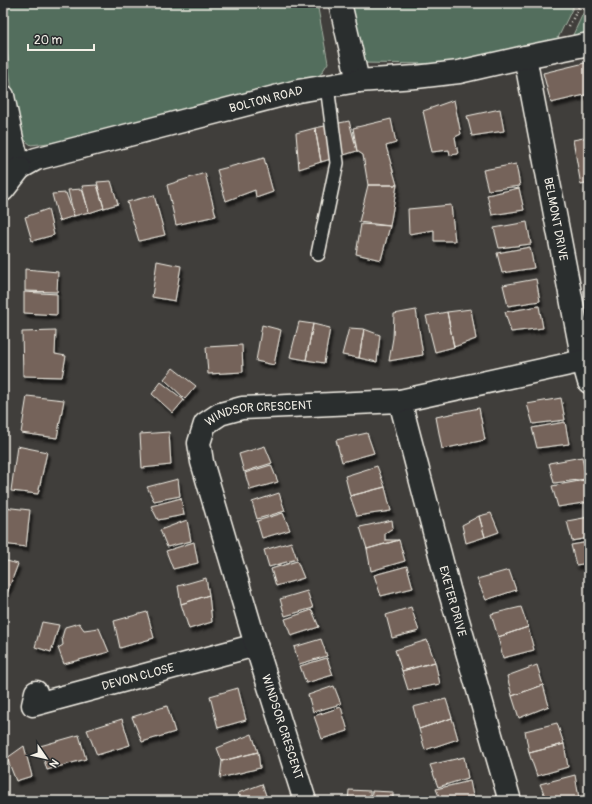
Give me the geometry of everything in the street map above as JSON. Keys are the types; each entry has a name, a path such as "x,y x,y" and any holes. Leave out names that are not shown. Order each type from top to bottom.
{"street":[{"path":"340,3 358,81"},
{"name":"BOLTON ROAD","path":"20,168 36,159 298,91 358,81 459,72 589,44"},
{"name":"BELMONT DRIVE","path":"525,57 583,361 589,382"},
{"path":"3,94 12,139 20,168 3,190"},
{"name":"WINDSOR CRESCENT","path":"305,801 256,645 202,462 199,443 205,424 220,414 242,408 400,401 583,361"},
{"name":"EXETER DRIVE","path":"400,401 449,589 510,801"},
{"name":"DEVON CLOSE","path":"36,692 33,705 256,645"}],"lane":[{"path":"318,254 337,163 326,86"}],"green space":[{"path":"3,3 317,3 328,63 320,75 57,142 31,145 17,134 3,17"},
{"path":"345,3 575,3 557,40 442,64 357,63"},
{"path":"588,3 589,33 572,37"}],"building":[{"path":"589,62 589,94 551,103 543,73"},
{"path":"454,100 461,134 455,137 458,154 450,155 449,150 432,152 423,111"},
{"path":"500,109 504,131 472,136 467,116"},
{"path":"391,119 396,143 386,146 397,185 368,185 363,155 357,151 353,128"},
{"path":"349,121 357,151 321,162 315,128"},
{"path":"315,128 321,162 299,169 296,133"},
{"path":"589,137 589,183 581,185 573,140"},
{"path":"264,158 273,192 256,198 255,190 226,201 217,170"},
{"path":"516,164 520,186 488,190 483,170"},
{"path":"205,173 216,216 176,225 167,185"},
{"path":"111,181 118,204 104,208 97,182"},
{"path":"97,185 104,208 89,213 82,186"},
{"path":"368,185 397,185 390,226 359,222"},
{"path":"519,188 524,210 492,215 487,195"},
{"path":"82,189 89,212 74,216 68,190"},
{"path":"66,193 74,216 59,221 52,194"},
{"path":"154,195 165,235 139,241 127,202"},
{"path":"589,199 589,217 586,200"},
{"path":"451,205 455,241 434,241 434,230 409,234 408,209"},
{"path":"48,209 54,235 32,241 25,217"},
{"path":"527,222 531,244 499,248 494,228"},
{"path":"361,224 390,226 381,260 356,254"},
{"path":"530,247 534,268 502,273 497,253"},
{"path":"157,261 181,266 175,301 152,297"},
{"path":"25,269 58,272 57,292 25,291"},
{"path":"536,279 540,301 508,306 503,285"},
{"path":"24,292 57,294 57,315 24,313"},
{"path":"539,306 543,328 511,332 505,312"},
{"path":"471,309 476,339 454,347 447,312"},
{"path":"416,310 423,355 389,361 393,338 394,314"},
{"path":"447,312 454,347 435,352 426,316"},
{"path":"299,322 313,324 306,360 290,357"},
{"path":"313,324 330,328 324,363 306,360"},
{"path":"262,325 281,330 274,365 256,361"},
{"path":"349,328 364,329 359,358 342,355"},
{"path":"364,329 380,335 377,362 359,358"},
{"path":"56,331 55,354 66,356 62,377 23,376 22,332"},
{"path":"242,345 243,372 208,374 206,347"},
{"path":"173,368 196,386 185,399 164,379"},
{"path":"161,382 184,400 173,413 152,394"},
{"path":"27,396 64,400 57,438 21,433"},
{"path":"561,398 565,420 533,424 527,404"},
{"path":"479,408 485,440 442,449 436,417"},
{"path":"565,422 569,444 537,448 532,428"},
{"path":"169,432 171,465 142,468 140,434"},
{"path":"367,433 374,453 342,462 336,440"},
{"path":"17,446 47,452 38,494 11,491"},
{"path":"265,446 272,463 244,472 239,454"},
{"path":"582,457 586,479 554,483 549,463"},
{"path":"271,465 278,482 250,490 245,473"},
{"path":"377,466 385,487 350,496 345,476"},
{"path":"178,479 180,496 154,501 147,487"},
{"path":"585,480 589,502 558,507 552,486"},
{"path":"385,487 391,511 357,516 350,496"},
{"path":"279,493 285,511 257,519 252,502"},
{"path":"181,498 184,515 158,520 151,506"},
{"path":"3,507 30,510 26,547 3,544"},
{"path":"283,513 290,530 262,538 257,521"},
{"path":"491,513 499,532 485,537 479,516"},
{"path":"479,516 485,537 466,543 462,525"},
{"path":"589,517 589,538 572,541 567,521"},
{"path":"187,520 191,541 167,547 160,530"},
{"path":"392,520 393,528 385,533 385,540 399,540 367,549 360,527"},
{"path":"399,540 405,561 371,571 367,549"},
{"path":"194,542 198,563 173,569 166,551"},
{"path":"291,542 297,559 269,567 264,550"},
{"path":"589,542 589,563 576,565 571,545"},
{"path":"3,560 18,564 7,593 3,591"},
{"path":"297,561 304,578 276,586 271,569"},
{"path":"407,566 413,588 381,596 374,575"},
{"path":"509,570 516,590 486,600 477,579"},
{"path":"206,578 209,595 181,604 178,586"},
{"path":"307,591 313,608 285,616 280,599"},
{"path":"209,595 212,622 189,629 181,604"},
{"path":"411,607 419,631 392,638 386,615"},
{"path":"521,607 528,627 498,637 491,614"},
{"path":"312,610 319,627 291,636 285,619"},
{"path":"147,612 154,638 120,648 114,621"},
{"path":"42,622 59,625 51,652 35,647"},
{"path":"79,623 84,630 99,628 109,652 64,664 58,648 63,645 62,637 65,627"},
{"path":"528,627 534,650 503,658 498,637"},
{"path":"321,639 327,656 299,664 294,647"},
{"path":"427,640 435,662 402,671 395,650"},
{"path":"327,658 333,675 306,683 300,666"},
{"path":"435,662 440,684 408,690 402,671"},
{"path":"537,665 543,685 512,696 507,676"},
{"path":"543,685 549,706 519,718 512,696"},
{"path":"334,686 341,704 313,712 308,695"},
{"path":"238,688 246,720 218,728 210,696"},
{"path":"446,699 452,718 419,729 413,707"},
{"path":"167,706 175,732 142,742 132,717"},
{"path":"341,707 348,731 322,739 314,716"},
{"path":"452,718 458,739 425,750 419,729"},
{"path":"122,719 130,745 97,755 87,730"},
{"path":"557,723 564,744 529,753 525,731"},
{"path":"252,734 258,752 222,761 217,748"},
{"path":"79,735 86,759 47,770 40,746"},
{"path":"564,744 568,767 537,776 529,753"},
{"path":"24,746 32,776 16,781 7,758"},
{"path":"258,752 260,768 220,778 222,761"},
{"path":"464,757 468,778 438,787 430,765"},
{"path":"575,775 579,798 571,801 547,801 540,784"},
{"path":"470,781 474,801 441,801 436,789"},
{"path":"262,784 268,801 241,801 238,793"},
{"path":"349,790 370,791 370,801 348,801"},
{"path":"372,791 393,792 393,801 371,801"},
{"path":"196,797 197,801 182,801"}]}
